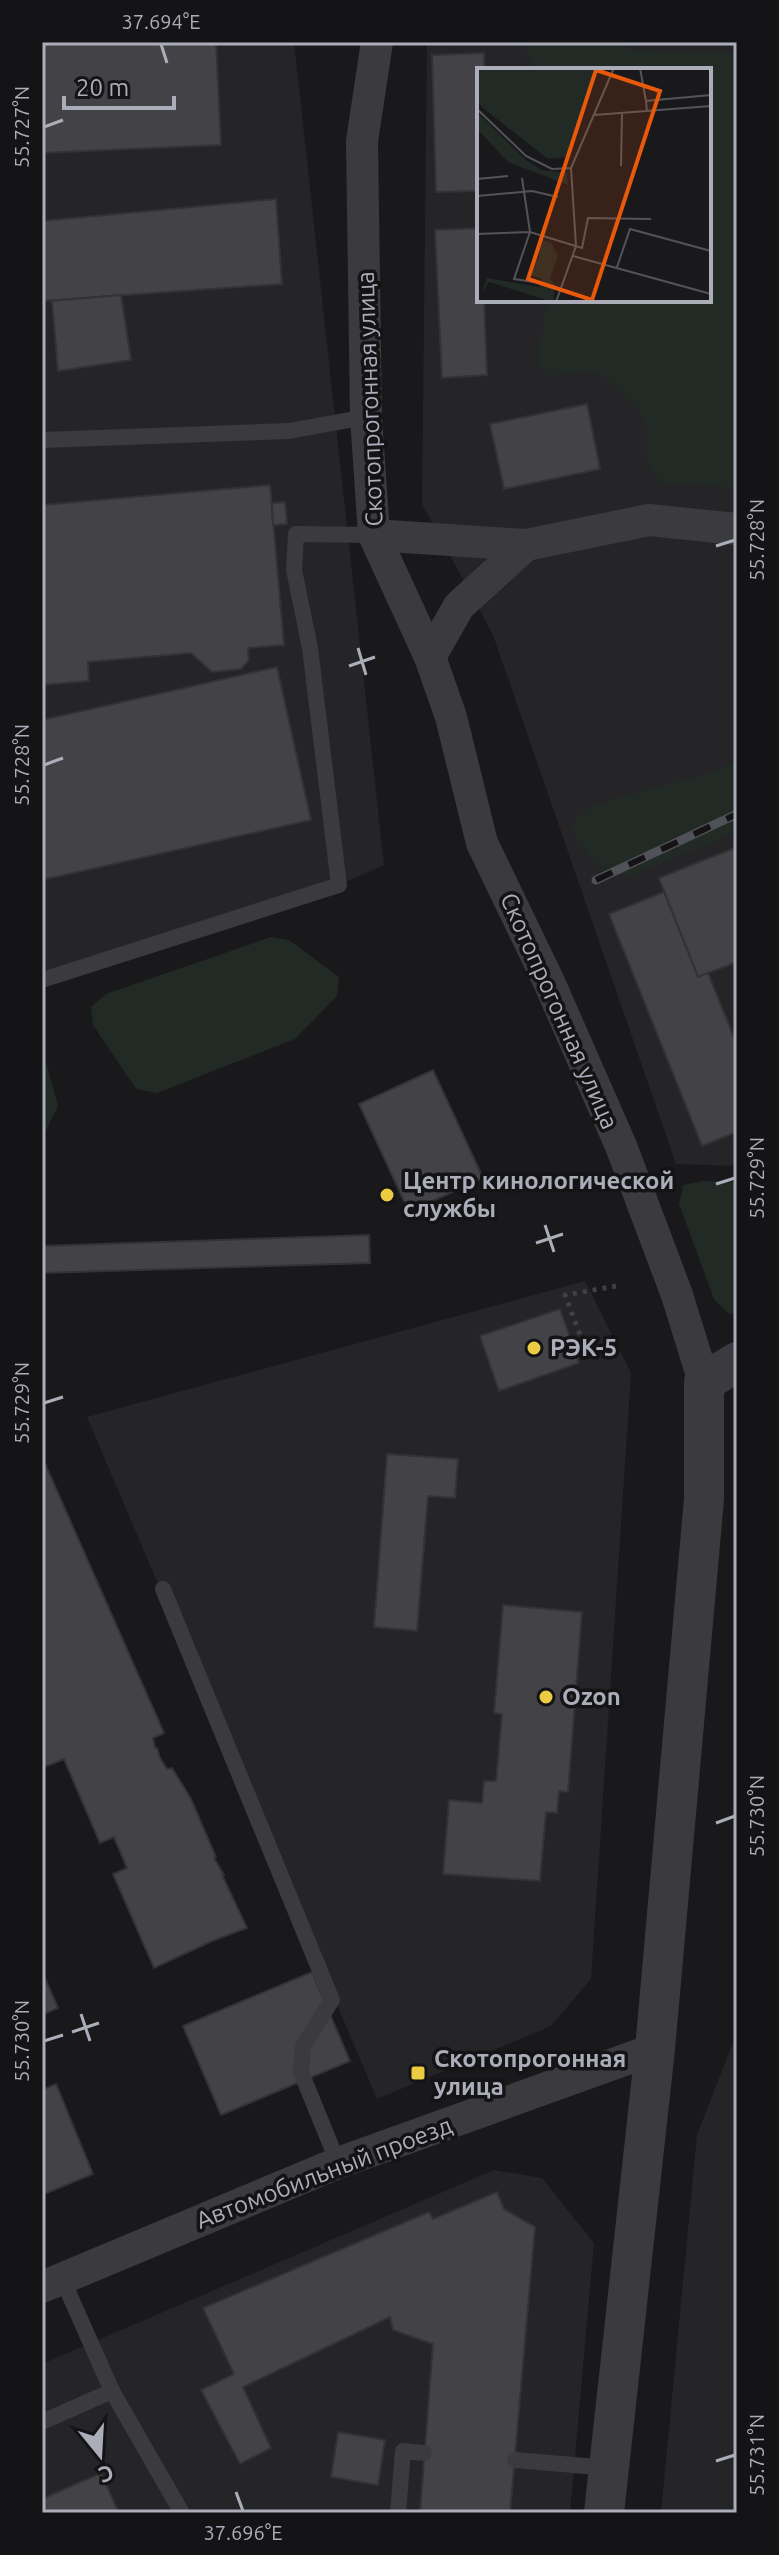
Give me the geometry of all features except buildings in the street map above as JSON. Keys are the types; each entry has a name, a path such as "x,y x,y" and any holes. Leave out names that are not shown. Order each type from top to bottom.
{"street":[{"name":"Скотопрогонная улица","path":"377,42 362,141 366,417 374,535 430,657 451,717 482,843 549,982 621,1146 677,1295 720,1372 704,1499 655,2049 604,2513"},
{"path":"374,535 526,545 649,520 737,529"},
{"path":"430,657 459,606 526,545"},
{"name":"Автомобильный проезд","path":"52,2283 338,2163 655,2049"}],"lane":[{"path":"42,440 289,431 366,417"},
{"path":"42,980 339,885 310,648 294,570 296,534 374,535"},
{"path":"163,1589 332,2000 303,2046 301,2072 338,2163"},
{"path":"52,2283 182,2513"},
{"path":"42,2422 112,2391"},
{"path":"398,2513 403,2451 424,2453"},
{"path":"515,2460 609,2468"}],"path":[{"path":"587,1353 565,1295 616,1286"}],"shaded area":[{"path":"42,42 294,42 384,865 339,885 42,980"},
{"path":"427,42 737,42 737,1166 676,1164 493,635 422,504"},
{"path":"522,42 625,42 629,50 723,54 737,51 737,274 734,283 737,295 737,488 661,482 647,463 646,423 636,407 608,379 590,372 548,376 538,360 547,302 711,302 711,68 534,68"},
{"path":"737,759 737,832 633,875 603,868 572,831 579,814 596,804 713,772"},
{"path":"271,937 289,940 339,977 337,996 295,1039 157,1093 136,1089 93,1025 91,1007 106,994"},
{"path":"42,1047 58,1106 42,1138"},
{"path":"703,1181 737,1182 737,1313 729,1314 714,1299 679,1204 683,1185"},
{"path":"585,1281 631,1373 591,1979 551,2026 377,2099 87,1417"},
{"path":"737,2032 737,2513 661,2513 697,2135"},
{"path":"494,2170 542,2178 594,2243 570,2513 42,2513 42,2364"}],"railway":[{"path":"596,880 737,814"}],"place":[{"name":"Центр кинологической службы","path":"387,1195"},
{"name":"РЭК-5","path":"534,1348"},
{"name":"Ozon","path":"546,1697"},
{"name":"Скотопрогонная улица","path":"418,2073"}]}
